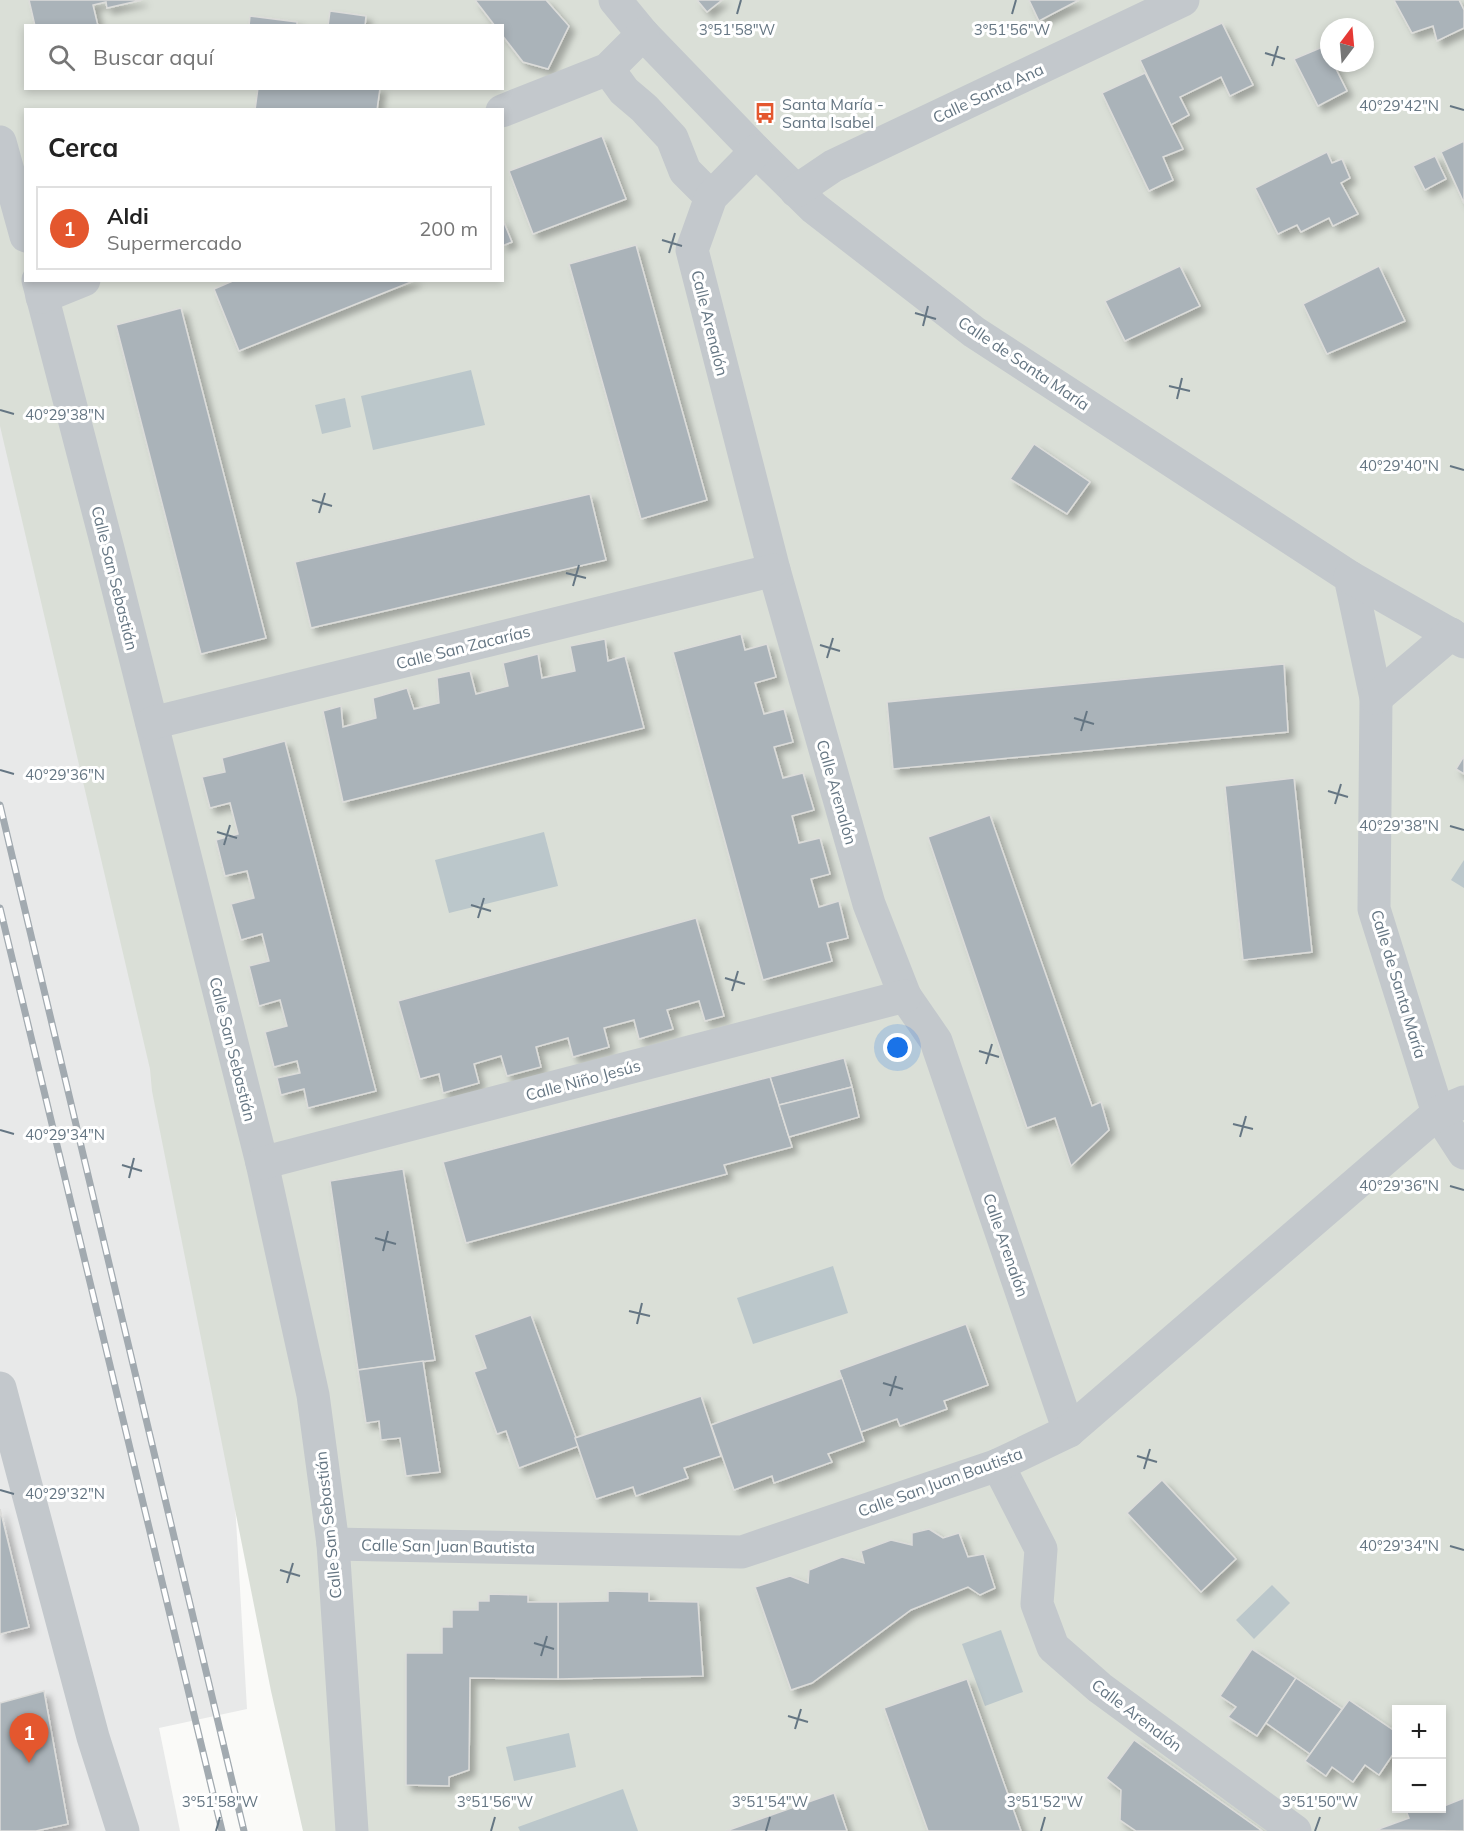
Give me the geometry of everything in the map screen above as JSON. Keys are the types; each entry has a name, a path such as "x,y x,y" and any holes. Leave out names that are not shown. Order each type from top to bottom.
{"street":[{"name":"Calle de Santa María","path":"615,0 643,34 814,208 974,332 1350,577 1376,698 1374,909 1451,1107 1464,1153"},
{"name":"Calle Santa Ana","path":"796,190 833,166 1182,0"},
{"path":"504,110 608,69 643,34"},
{"path":"608,69 624,91 645,108 672,138 686,171 711,197"},
{"path":"0,142 24,229"},
{"name":"Calle Arenalón","path":"756,151 711,197 693,250 774,570 869,904 905,996 936,1041 1069,1431"},
{"path":"40,289 74,282"},
{"name":"Calle San Sebastián","path":"40,289 262,1163 313,1395 333,1544 352,1831"},
{"name":"Calle San Zacarías","path":"152,723 774,570"},
{"path":"1350,577 1457,638 1376,698"},
{"name":"Calle Niño Jesús","path":"262,1163 905,996"},
{"name":"Calle San Juan Bautista","path":"333,1544 742,1552 998,1465 1069,1431 1451,1107"},
{"path":"0,1388 93,1737 123,1831"},
{"name":"Calle Arenalón","path":"998,1465 1041,1549 1037,1604 1053,1647 1100,1688 1295,1831"}],"shaded area":[{"path":"0,0 1464,0 1464,1831 303,1831 271,1691 152,1091 150,1069 0,426"},
{"path":"0,174 214,1142 247,1709 159,1728 180,1831 0,1831"},
{"path":"471,370 485,425 373,450 361,396"},
{"path":"345,398 351,427 322,434 315,405"},
{"path":"544,832 558,886 449,913 435,860"},
{"path":"1464,860 1464,888 1451,880"},
{"path":"833,1266 848,1313 753,1344 737,1298"},
{"path":"1272,1585 1290,1603 1254,1639 1236,1620"},
{"path":"1001,1630 1023,1692 985,1706 962,1644"},
{"path":"569,1733 576,1767 514,1781 506,1747"},
{"path":"623,1789 638,1831 520,1831 518,1827"}],"building":[{"path":"29,0 142,0 107,8 106,2 93,5 98,24 35,24"},
{"path":"475,0 546,0 569,26 548,69 523,62 504,38 504,24 493,24"},
{"path":"697,0 722,0 707,12"},
{"path":"1029,0 1079,0 1039,21"},
{"path":"1394,0 1459,0 1464,10 1464,28 1437,41 1433,26 1412,33"},
{"path":"330,11 366,16 365,24 328,24"},
{"path":"250,16 297,22 297,24 249,24"},
{"path":"1222,23 1253,85 1230,96 1221,77 1180,97 1189,115 1171,125 1140,60"},
{"path":"1320,48 1320,72 1338,72 1347,91 1318,106 1294,59"},
{"path":"1145,73 1183,149 1163,157 1173,180 1149,191 1102,93"},
{"path":"258,90 380,90 377,108 255,108"},
{"path":"602,136 626,199 533,234 509,171"},
{"path":"1464,141 1464,203 1441,152"},
{"path":"1327,152 1332,163 1342,159 1350,178 1341,183 1358,214 1333,226 1329,218 1301,232 1297,225 1278,234 1255,188"},
{"path":"1435,156 1446,179 1425,190 1413,166"},
{"path":"504,223 512,242 504,245"},
{"path":"636,245 707,500 641,519 569,264"},
{"path":"1180,266 1200,306 1125,341 1105,301"},
{"path":"1379,266 1405,321 1327,354 1303,304"},
{"path":"230,282 411,282 239,351 214,289"},
{"path":"181,308 266,638 201,654 116,325"},
{"path":"1034,444 1090,482 1067,514 1010,479"},
{"path":"590,494 606,560 311,628 295,562"},
{"path":"741,634 745,650 767,644 776,677 755,683 764,714 784,709 793,742 774,747 783,778 803,773 814,810 792,816 799,843 820,838 830,874 811,879 819,907 839,901 848,938 827,943 832,961 763,980 673,652"},
{"path":"605,639 608,661 625,656 644,728 343,802 323,711 341,706 343,727 376,718 373,698 407,688 414,709 439,703 437,678 470,671 476,694 508,686 503,663 538,654 542,678 575,671 570,646"},
{"path":"1284,664 1288,732 893,769 887,702"},
{"path":"285,741 376,1091 308,1108 304,1089 281,1095 277,1078 300,1073 297,1061 274,1067 265,1032 287,1026 280,1000 259,1006 249,966 269,961 262,934 241,940 231,904 254,898 247,871 225,876 216,840 238,834 230,803 210,808 202,777 225,772 222,758"},
{"path":"1464,756 1464,774 1456,769"},
{"path":"1294,778 1312,952 1243,960 1225,786"},
{"path":"990,815 1092,1106 1101,1102 1109,1130 1071,1166 1055,1118 1027,1128 928,837"},
{"path":"696,918 724,1016 705,1021 699,1001 667,1010 673,1029 639,1039 634,1020 604,1028 609,1047 573,1057 568,1038 536,1047 541,1067 507,1076 501,1056 474,1064 479,1083 443,1093 439,1074 420,1079 398,1001"},
{"path":"844,1058 852,1087 779,1105 770,1077"},
{"path":"770,1077 792,1147 724,1165 727,1174 466,1243 443,1162"},
{"path":"852,1087 859,1117 789,1137 779,1105"},
{"path":"403,1169 435,1360 358,1370 330,1181"},
{"path":"531,1315 579,1446 519,1468 506,1431 497,1434 474,1372 486,1368 474,1335"},
{"path":"966,1324 988,1385 944,1401 947,1409 900,1426 897,1419 861,1432 839,1370"},
{"path":"423,1361 440,1472 406,1476 400,1438 381,1440 379,1421 366,1423 358,1370"},
{"path":"842,1378 864,1441 828,1454 832,1462 774,1483 772,1476 734,1490 711,1425"},
{"path":"701,1396 721,1456 684,1468 688,1478 636,1496 633,1487 596,1499 575,1438"},
{"path":"1162,1480 1236,1559 1201,1592 1127,1513"},
{"path":"0,1509 29,1627 0,1634"},
{"path":"929,1529 943,1538 959,1533 968,1557 984,1554 995,1588 980,1595 968,1587 911,1610 812,1683 791,1690 755,1587 790,1576 808,1583 809,1570 842,1557 864,1563 861,1551 891,1540 912,1545 912,1533"},
{"path":"608,1591 649,1592 649,1601 698,1602 703,1676 558,1679 558,1602 608,1601"},
{"path":"489,1594 528,1595 528,1602 558,1602 558,1679 470,1678 469,1770 449,1777 449,1786 406,1785 406,1653 442,1653 442,1627 452,1627 452,1610 478,1610 478,1601 489,1601"},
{"path":"1252,1649 1296,1678 1257,1736 1228,1717 1236,1707 1220,1696"},
{"path":"1296,1678 1342,1709 1310,1754 1266,1723"},
{"path":"967,1679 1021,1831 928,1831 884,1708"},
{"path":"44,1691 68,1824 36,1831 0,1831 0,1703"},
{"path":"1349,1700 1392,1729 1392,1756 1379,1775 1365,1765 1353,1782 1332,1767 1326,1776 1305,1761"},
{"path":"1134,1740 1262,1831 1136,1831 1120,1820 1121,1790 1106,1778"},
{"path":"834,1793 847,1831 726,1831"},
{"path":"1464,1798 1464,1831 1376,1830 1409,1818 1407,1813 1446,1813 1446,1805"}],"railway":[{"path":"0,805 244,1831"},
{"path":"0,908 222,1831"}],"place":[{"name":"Santa María - Santa Isabel","path":"765,113"},
{"name":"Aldi","path":"29,1763"}]}
